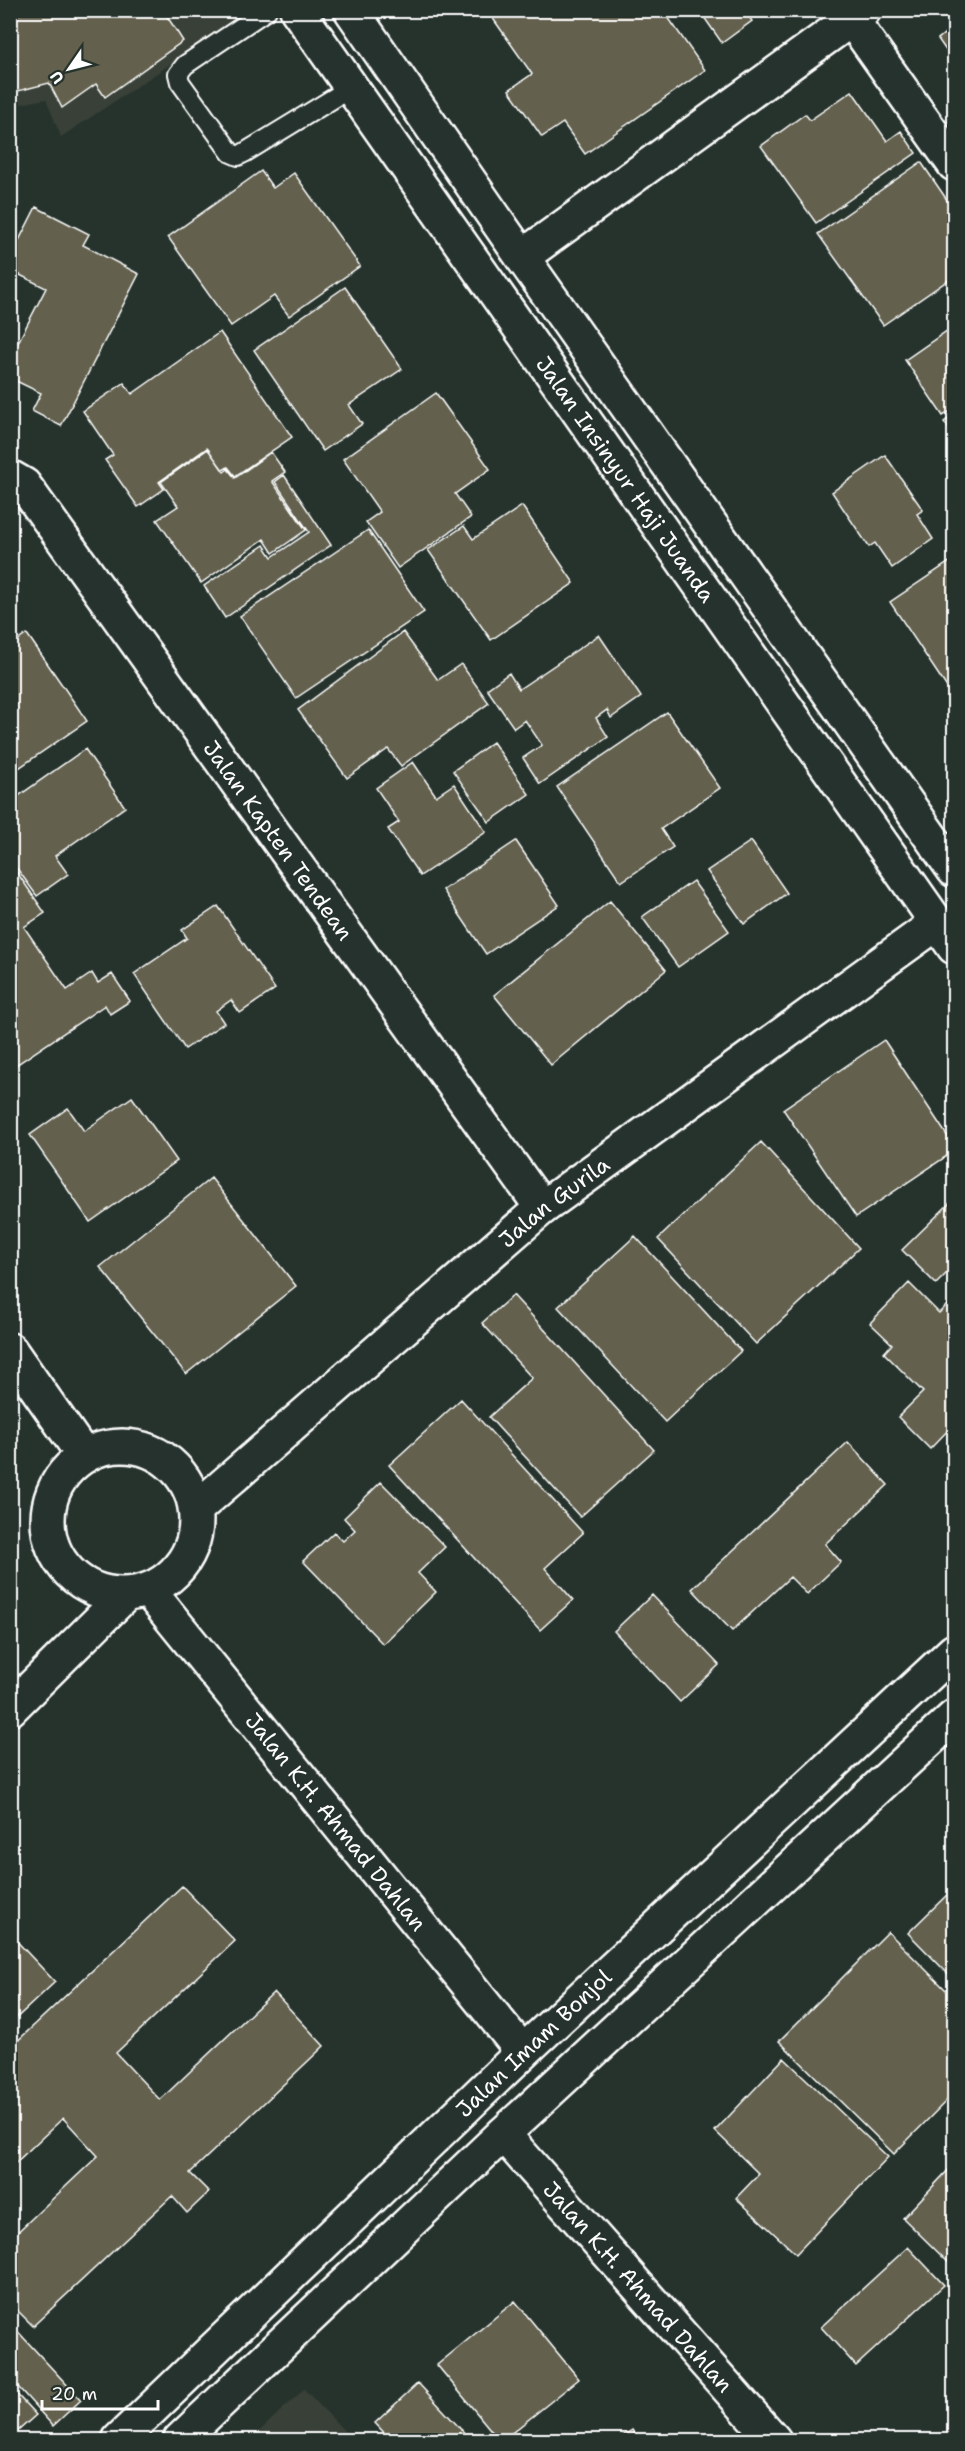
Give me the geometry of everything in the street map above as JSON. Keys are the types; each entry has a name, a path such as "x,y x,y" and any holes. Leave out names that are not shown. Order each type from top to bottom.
{"main road":[{"name":"Jalan Insinyur Haji Juanda","path":"297,10 946,935"},
{"name":"Jalan Insinyur Haji Juanda","path":"351,10 954,870"},
{"path":"522,257 649,168 853,13 954,164"},
{"name":"Jalan Kapten Tendean","path":"10,477 24,485 542,1208"},
{"name":"Jalan Gurila","path":"196,1509 542,1208 946,935"},
{"path":"10,1350 84,1456"},
{"path":"10,1709 137,1593 171,1578 187,1558 196,1534 196,1509 189,1486 174,1467 154,1452 131,1446 107,1447 84,1456 64,1472 51,1494 47,1520 51,1546 64,1568 81,1583 102,1593 137,1593"},
{"name":"Jalan K.H. Ahmad Dahlan","path":"137,1593 523,2052"},
{"name":"Jalan Imam Bonjol","path":"119,2440 523,2052 954,1651"},
{"name":"Jalan Imam Bonjol","path":"180,2440 503,2134 954,1717"},
{"path":"780,1813 814,1847"},
{"name":"Jalan K.H. Ahmad Dahlan","path":"503,2134 774,2440"}],"lane":[{"path":"267,10 185,65 178,74 180,82 231,153 238,156 352,87"}],"shaded area":[{"path":"11,11 250,11 61,137 46,99 11,106"},
{"path":"304,2389 353,2440 250,2440"}],"building":[{"path":"10,10 17,10 20,14 26,10 163,10 183,41 105,97 96,84 62,108 49,83 10,93"},
{"path":"487,10 663,10 705,70 585,154 563,123 542,137 509,90 532,74"},
{"path":"699,10 752,10 747,14 752,21 722,43"},
{"path":"954,26 954,62 938,39"},
{"path":"852,91 887,141 901,131 916,153 816,223 761,146 805,114 810,120"},
{"path":"921,162 954,210 954,276 883,325 818,234"},
{"path":"261,171 273,188 294,173 360,266 289,316 274,296 231,326 168,237"},
{"path":"36,207 89,234 83,245 139,274 61,426 32,411 41,393 10,378 10,358 46,288 10,270 10,258"},
{"path":"345,287 402,369 349,405 362,424 323,451 254,350"},
{"path":"954,326 954,409 943,416 905,360"},
{"path":"220,332 292,437 235,476 228,467 223,470 207,448 159,482 164,489 138,507 105,460 113,455 83,411 124,383 132,394"},
{"path":"436,393 490,469 455,494 471,517 398,568 366,522 380,512 343,459"},
{"path":"954,415 954,436 944,422"},
{"path":"208,449 224,472 228,469 235,478 271,452 285,472 272,481 306,530 273,553 264,539 201,583 157,520 178,506 161,482"},
{"path":"885,455 923,510 917,514 933,539 892,568 875,543 869,547 832,492"},
{"path":"284,475 331,545 225,618 204,586 264,545 272,557 309,532 275,482"},
{"path":"522,506 574,583 491,640 428,550 464,526 473,539"},
{"path":"368,530 424,612 296,698 240,616"},
{"path":"954,559 954,698 890,602"},
{"path":"403,632 438,680 461,664 489,703 401,766 388,749 347,778 298,710"},
{"path":"27,634 87,721 10,774 10,646"},
{"path":"599,635 641,697 611,718 607,710 596,718 608,737 540,784 523,758 542,745 525,720 514,728 487,689 509,673 519,689"},
{"path":"667,712 720,788 661,829 673,847 621,882 557,787"},
{"path":"493,742 529,794 489,822 453,771"},
{"path":"85,749 125,807 55,856 68,874 37,896 10,859 10,829 14,826 10,821 10,802"},
{"path":"413,762 436,796 454,784 486,832 420,876 388,829 399,822 376,788"},
{"path":"516,841 559,905 486,954 443,890"},
{"path":"751,841 787,893 744,924 707,871"},
{"path":"16,871 45,913 24,927 67,990 92,973 98,983 112,974 130,1001 110,1014 105,1005 10,1069 10,875"},
{"path":"693,881 729,931 678,967 642,917"},
{"path":"610,901 666,970 551,1065 494,995"},
{"path":"218,906 275,989 240,1013 231,1000 216,1011 224,1023 185,1049 134,974 187,938 182,930"},
{"path":"884,1040 954,1146 954,1151 856,1217 783,1109"},
{"path":"132,1097 177,1161 90,1222 30,1135 68,1108 84,1131"},
{"path":"761,1142 859,1248 756,1344 658,1239"},
{"path":"211,1178 296,1286 186,1374 100,1267"},
{"path":"954,1199 954,1266 936,1284 902,1250"},
{"path":"635,1236 741,1351 665,1422 558,1307"},
{"path":"909,1283 939,1313 950,1302 954,1307 954,1424 930,1449 898,1417 923,1392 884,1353 892,1344 870,1323"},
{"path":"513,1295 654,1450 580,1517 489,1417 532,1378 482,1323"},
{"path":"461,1399 583,1533 545,1568 573,1600 540,1630 389,1465"},
{"path":"848,1442 888,1485 825,1544 841,1562 807,1594 790,1577 732,1631 692,1589"},
{"path":"381,1482 445,1547 418,1573 436,1592 383,1644 303,1561 334,1532 343,1541 355,1530 344,1518"},
{"path":"652,1595 719,1665 680,1702 614,1631"},
{"path":"182,1886 235,1941 116,2053 160,2100 274,1992 324,2046 190,2173 209,2192 187,2213 172,2196 33,2326 10,2303 10,2239 98,2156 63,2118 10,2168 10,2048"},
{"path":"954,1888 954,1980 908,1933"},
{"path":"888,1932 954,1998 954,2093 894,2154 779,2041"},
{"path":"10,1934 55,1982 10,2024"},
{"path":"784,2058 888,2157 796,2254 736,2198 759,2174 715,2131"},
{"path":"954,2164 954,2268 903,2218"},
{"path":"908,2247 944,2285 856,2366 821,2327"},
{"path":"515,2301 579,2379 503,2440 499,2440 437,2365"},
{"path":"10,2323 81,2400 53,2426 10,2378"},
{"path":"418,2383 471,2440 391,2440 375,2423"},
{"path":"10,2387 36,2415 10,2438"},
{"path":"632,2430 639,2440 617,2440"}]}
